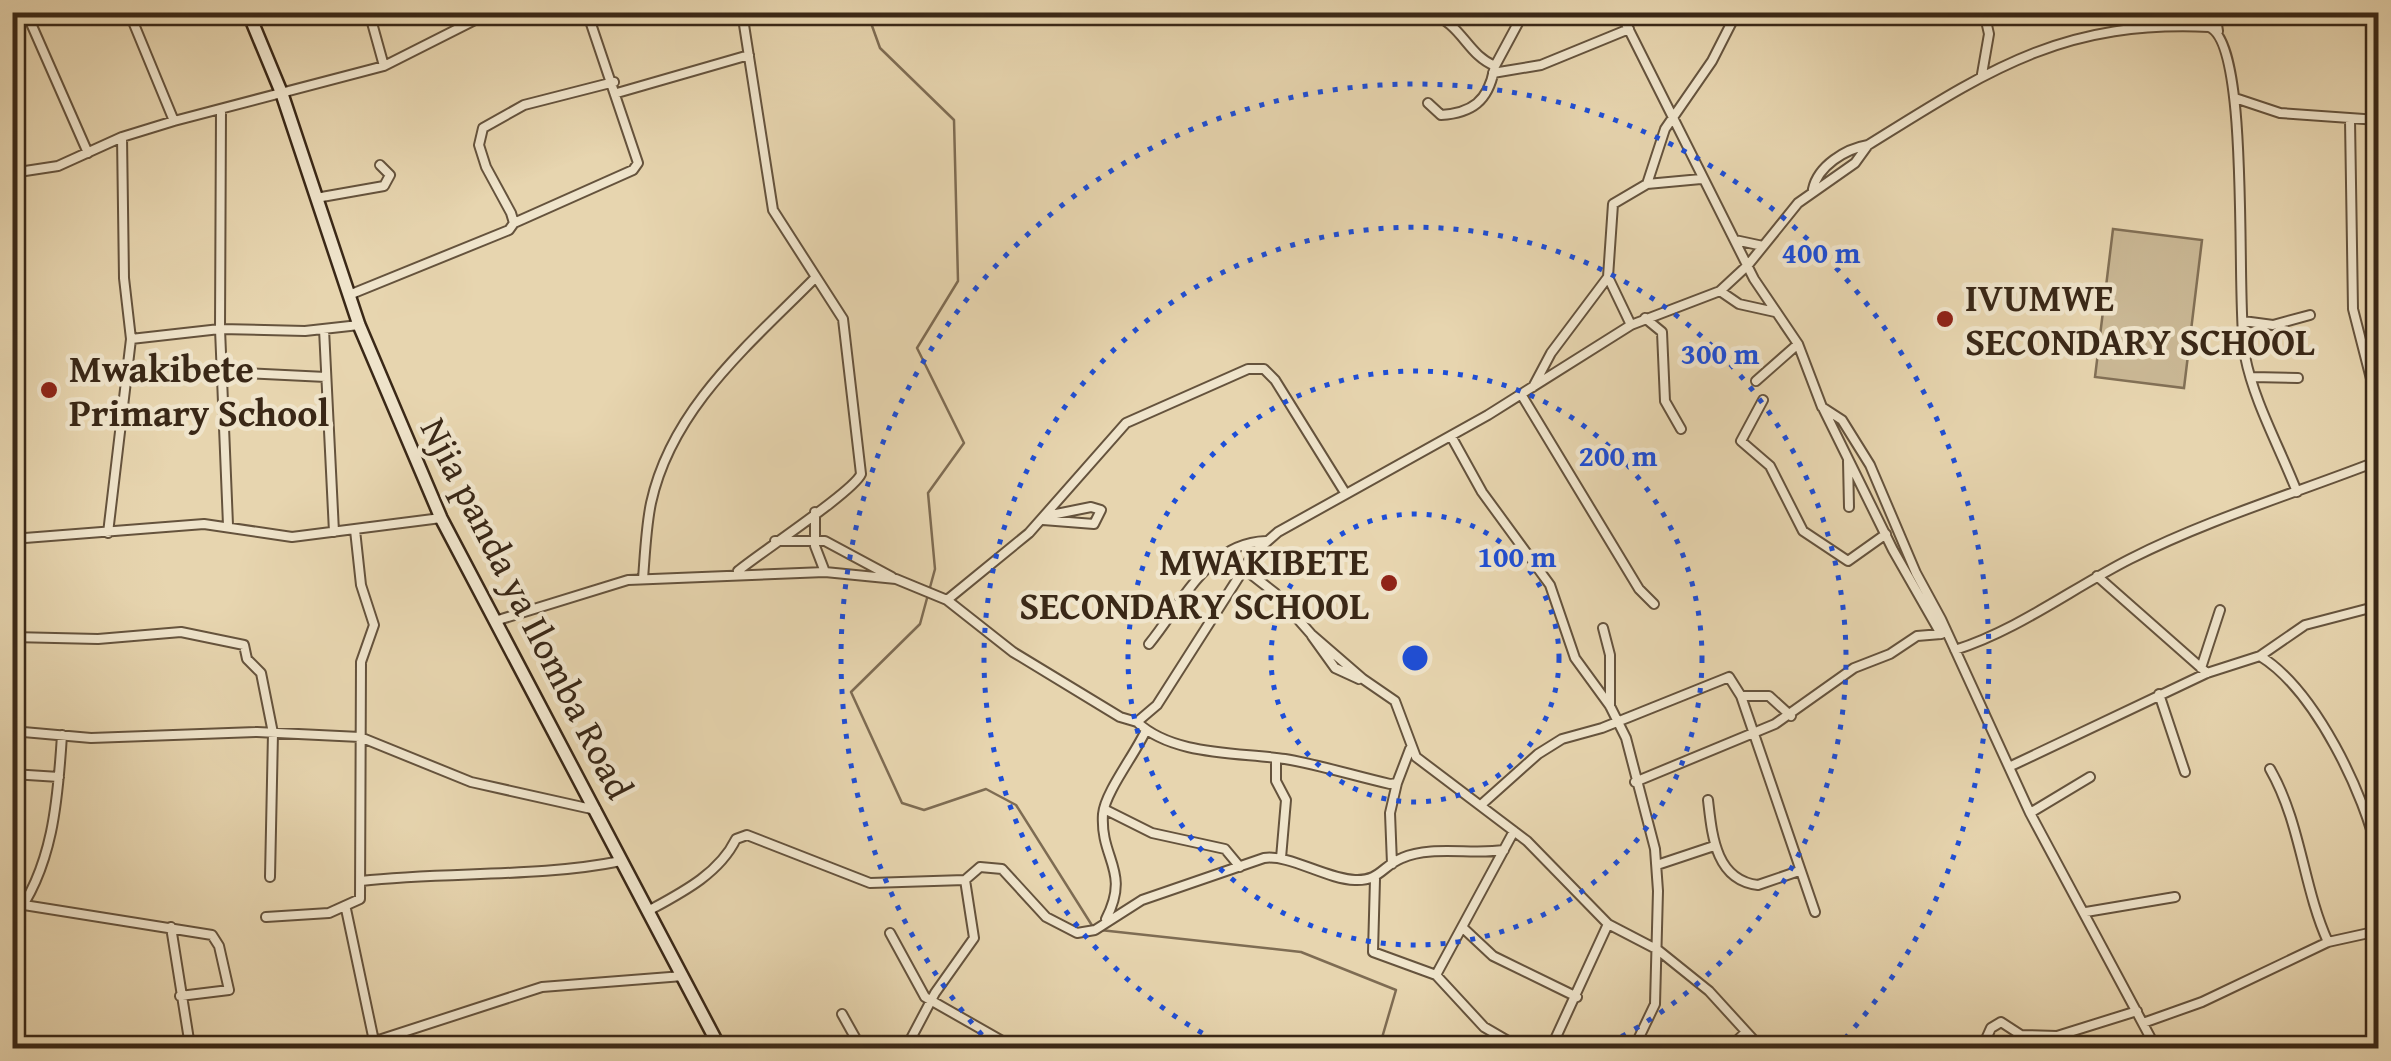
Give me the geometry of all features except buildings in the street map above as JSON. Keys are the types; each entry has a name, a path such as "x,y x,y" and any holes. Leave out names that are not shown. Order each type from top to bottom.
{"main road":[{"name":"Njia panda ya Ilomba Road","path":"248,12 282,94 359,325 441,518 720,1048"}],"street":[{"path":"26,12 88,153"},
{"path":"129,12 174,121"},
{"path":"369,12 384,66"},
{"path":"12,173 58,166 174,121 384,66 479,15 492,12"},
{"path":"348,296 502,234 514,223 637,168 638,158 618,93 587,12"},
{"path":"736,572 857,484 862,461 843,319 773,210 742,12"},
{"path":"1428,12 1451,22 1494,69 1542,65 1629,30"},
{"path":"1428,103 1440,115 1470,109 1484,98 1494,69 1524,12"},
{"path":"1620,12 1701,179 1748,265 1798,344 1822,407 1886,534 1954,650 2030,813 2156,1048"},
{"path":"1647,184 1671,119 1706,70 1737,12"},
{"path":"1982,74 1990,34 1984,12"},
{"path":"2215,12 2235,98 2242,321 2252,378 2298,492"},
{"path":"2313,12 2378,13"},
{"path":"1149,644 1203,571 1225,554 1266,540 1344,491 1533,388 1645,318 1720,291 1748,265 1813,189 1855,163 1868,145 1982,74 2032,50 2089,36 2182,26 2218,30"},
{"path":"618,93 749,55"},
{"path":"514,223 479,145 483,128 490,120 524,105 614,82"},
{"path":"2235,98 2271,111 2378,120"},
{"path":"222,110 220,330 228,525"},
{"path":"2350,120 2353,309 2378,406"},
{"path":"108,533 131,339 124,278 122,138"},
{"path":"316,198 384,186 390,175 380,164"},
{"path":"1632,325 1608,277 1614,204 1647,184 1701,179"},
{"path":"1736,240 1763,246"},
{"path":"643,579 651,502 701,395 816,277"},
{"path":"1533,388 1551,353 1608,277"},
{"path":"1720,291 1740,304 1776,312"},
{"path":"2242,321 2273,325 2310,315"},
{"path":"1645,318 1662,332 1665,400 1681,429"},
{"path":"131,339 220,330 324,330 359,325"},
{"path":"324,330 334,532"},
{"path":"1756,381 1798,344"},
{"path":"948,600 1044,518 1126,423 1253,368 1264,369 1275,380 1344,491"},
{"path":"224,372 326,377"},
{"path":"2252,378 2298,378"},
{"path":"1521,394 1639,588 1654,604"},
{"path":"1763,400 1741,441 1770,466 1803,531 1848,561 1886,534"},
{"path":"1822,407 1842,420 1870,465 1945,637"},
{"path":"1451,436 1482,492 1550,585 1575,658 1619,720 1657,866 1654,1010 1636,1048"},
{"path":"1848,457 1849,507"},
{"path":"1954,650 1987,640 2097,576 2174,538 2378,462"},
{"path":"1091,507 1101,510 1094,524 1044,518 1091,507"},
{"path":"815,512 815,539 826,572"},
{"path":"12,539 178,525 228,525 272,536 441,518"},
{"path":"266,917 346,909 360,899 361,662 374,625 361,586 355,530"},
{"path":"774,542 815,539 948,600 1014,652 1146,730 1197,748 1276,758 1397,783"},
{"path":"1138,722 1157,705 1266,540"},
{"path":"1225,554 1277,596 1311,634 1363,680 1395,701 1407,724 1410,748 1390,812 1392,864"},
{"path":"496,621 597,588 643,579 736,572 826,572 896,579"},
{"path":"2097,576 2204,671"},
{"path":"2011,766 2204,671 2260,656 2305,625 2378,606"},
{"path":"2204,671 2220,610"},
{"path":"1604,628 1610,654 1610,706"},
{"path":"12,637 98,639 181,632 244,646 247,660 261,673 273,733 270,877"},
{"path":"1635,782 1681,766 1791,716 1854,668 1890,654 1917,636 1945,637"},
{"path":"2260,656 2316,712 2368,814 2378,856"},
{"path":"1482,804 1538,754 1562,740 1723,677 1733,681 1741,696 1815,912"},
{"path":"2160,694 2185,772"},
{"path":"1741,696 1769,696 1791,716"},
{"path":"1103,925 1118,880 1108,852 1104,809 1146,730"},
{"path":"12,731 144,738 273,733 360,738 400,750 471,782 596,810"},
{"path":"12,921 48,846 60,777 62,736"},
{"path":"1410,748 1442,778 1514,831 1608,924 1658,950 1709,991 1761,1048"},
{"path":"1276,758 1276,781 1286,800 1281,858"},
{"path":"2270,770 2286,803 2313,908 2328,942"},
{"path":"12,774 60,777"},
{"path":"2030,813 2090,777"},
{"path":"1708,800 1714,846 1727,868 1752,886 1800,871"},
{"path":"1104,809 1160,836 1225,849 1240,867"},
{"path":"1436,975 1514,831"},
{"path":"648,910 710,872 736,839 747,835 870,883 964,880 980,866 1002,869 1062,928 1078,933 1103,925 1119,910 1142,900 1240,867 1281,858 1344,880 1376,879 1392,864 1412,855 1504,850"},
{"path":"1657,866 1714,846"},
{"path":"362,881 422,874 580,868 622,861"},
{"path":"1376,879 1372,952 1436,975 1460,1004 1500,1038 1520,1048"},
{"path":"906,1048 930,1001 974,938 970,894 964,880"},
{"path":"2086,912 2176,898"},
{"path":"19,908 212,935 219,946 229,988 226,992 180,996"},
{"path":"346,909 374,1040"},
{"path":"1551,1048 1608,924"},
{"path":"1462,926 1493,956 1577,997"},
{"path":"171,927 190,1046"},
{"path":"2143,1023 2202,1002 2328,942 2378,931"},
{"path":"890,932 921,992 930,1001 1011,1046 1026,1048"},
{"path":"359,1048 542,987 683,976"},
{"path":"1982,1048 1991,1028 2001,1022 2021,1035 2058,1036 2137,1011"},
{"path":"842,1014 860,1048"},
{"path":"1729,1048 1746,1032"},
{"path":"2057,1048 2058,1036"},
{"path":"1492,1048 1500,1038"}],"shaded area":[{"path":"2113,229 2202,240 2184,388 2095,377"}],"waterway":[{"path":"867,12 880,48 954,120 958,281 917,348 964,443 928,493 935,569 920,624 851,692 902,803 924,810 986,789 1016,805 1093,927"},
{"path":"1100,930 1301,952 1396,990 1379,1048"}],"place":[{"name":"IVUMWE SECONDARY SCHOOL","path":"1945,319"},
{"name":"Mwakibete Primary School","path":"49,390"},
{"name":"MWAKIBETE SECONDARY SCHOOL","path":"1389,583"}]}
